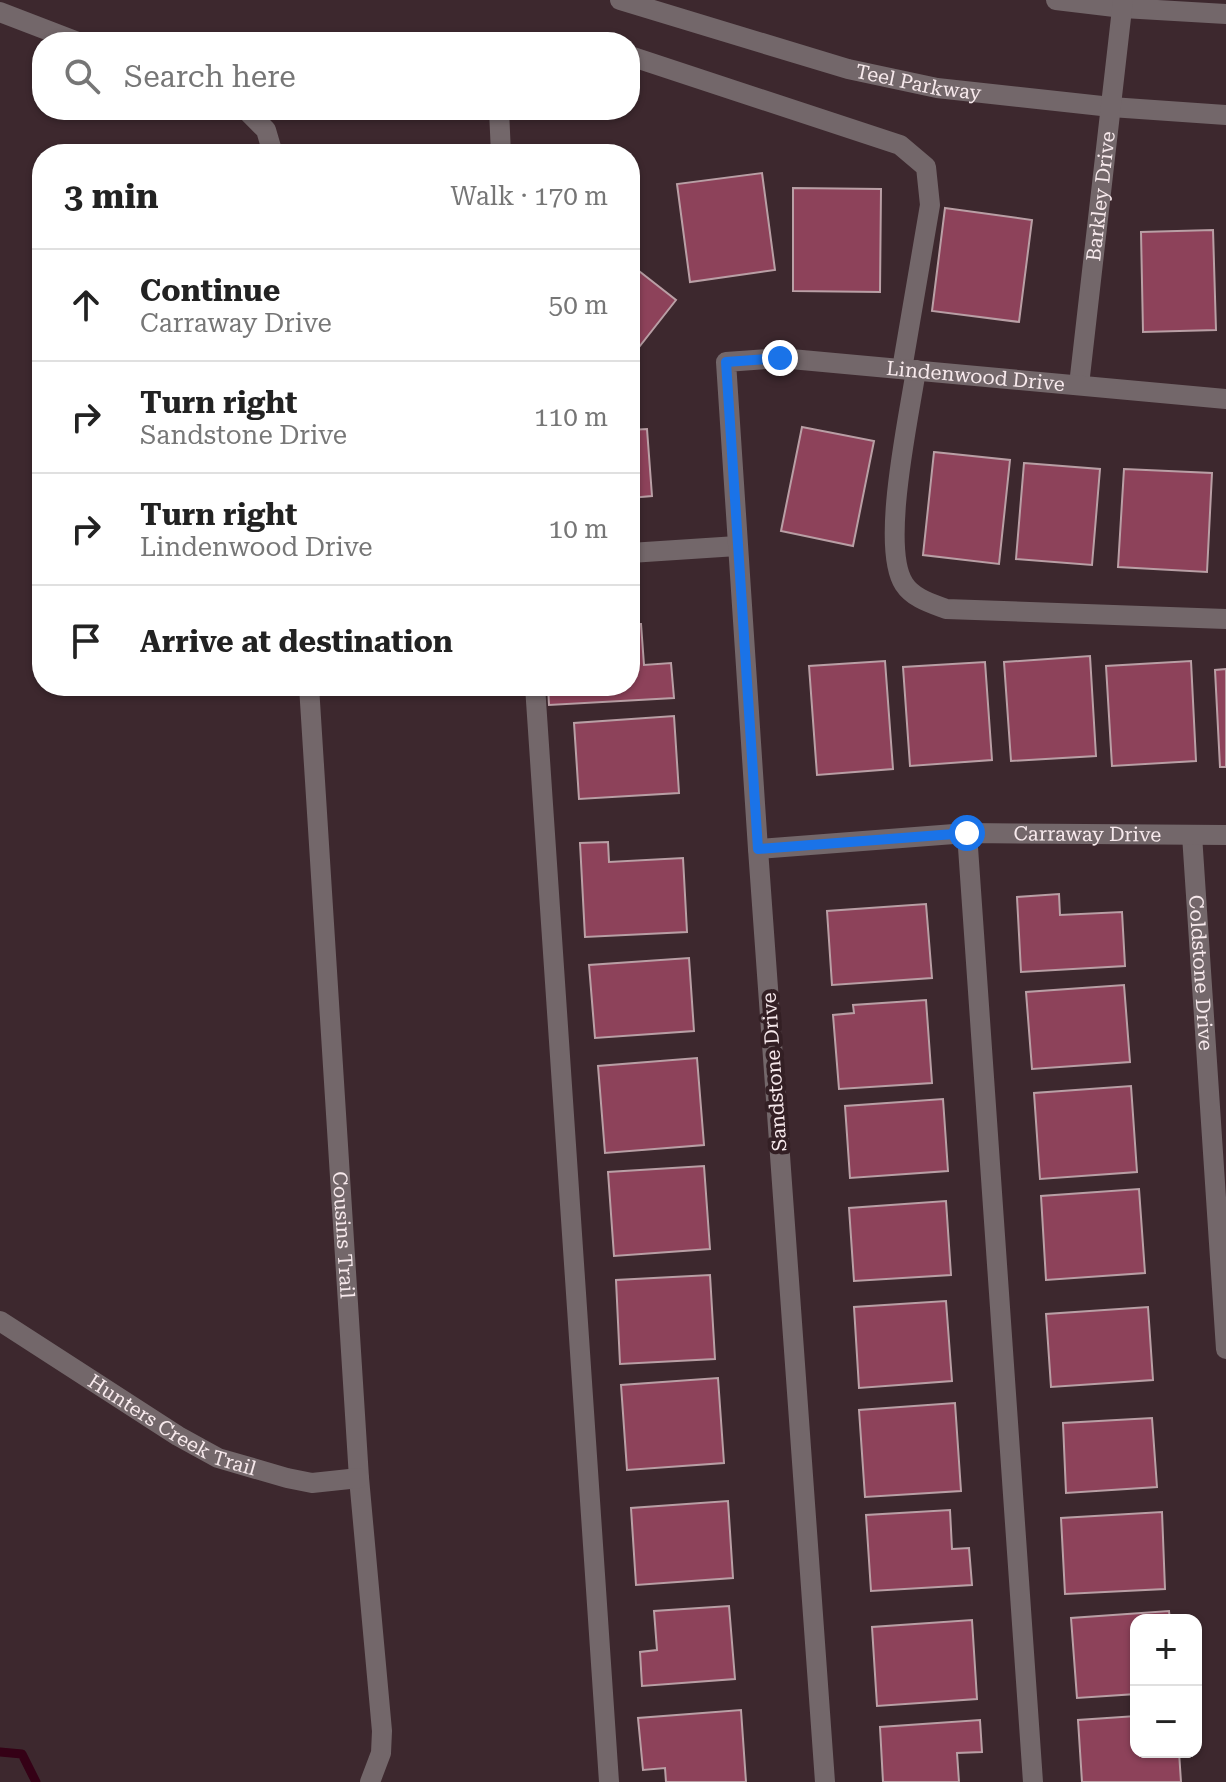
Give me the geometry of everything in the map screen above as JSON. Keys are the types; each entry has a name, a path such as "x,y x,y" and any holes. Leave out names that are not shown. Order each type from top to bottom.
{"street":[{"name":"Teel Parkway","path":"620,0 848,69 937,88 1111,107 1226,115"},
{"path":"1056,0 1226,14"},
{"name":"Barkley Drive","path":"1079,385 1123,4"},
{"path":"0,12 52,32"},
{"path":"640,59 900,145 926,167 930,205 893,528 896,560 904,584 920,599 946,609 1226,619"},
{"path":"256,120 266,130 270,144"},
{"path":"499,120 501,144"},
{"name":"Lindenwood Drive","path":"726,362 780,358 1226,399"},
{"name":"Sandstone Drive","path":"726,362 825,1782"},
{"path":"640,552 737,546"},
{"name":"Cousins Trail","path":"310,696 359,1478 382,1731 381,1753 370,1782"},
{"path":"536,696 609,1782"},
{"path":"967,833 1033,1782"},
{"name":"Carraway Drive","path":"758,849 967,833 1226,835"},
{"name":"Coldstone Drive","path":"1192,835 1226,1349"},
{"name":"Hunters Creek Trail","path":"0,1321 178,1436 218,1458 312,1483 359,1478"}],"building":[{"path":"762,173 775,270 690,282 677,184"},
{"path":"793,188 881,189 880,292 793,291"},
{"path":"945,208 1032,220 1019,322 932,311"},
{"path":"1213,230 1216,330 1143,332 1141,232"},
{"path":"640,272 676,300 640,346"},
{"path":"802,427 874,441 853,546 781,531"},
{"path":"640,429 647,429 652,496 640,497"},
{"path":"934,452 1010,460 999,564 923,555"},
{"path":"1024,463 1100,469 1092,565 1016,559"},
{"path":"1124,469 1212,473 1207,572 1118,567"},
{"path":"640,624 644,665 671,663 674,698 549,705 549,696 640,696"},
{"path":"1090,656 1096,756 1011,761 1004,662"},
{"path":"885,661 893,769 817,775 809,666"},
{"path":"1191,661 1196,761 1112,766 1106,666"},
{"path":"985,662 992,760 910,766 903,667"},
{"path":"1226,669 1226,767 1220,767 1215,670"},
{"path":"674,716 679,793 579,799 574,723"},
{"path":"608,842 609,862 683,858 687,932 585,937 580,843"},
{"path":"1059,894 1060,915 1122,912 1125,966 1021,972 1017,897"},
{"path":"926,904 932,978 832,985 827,911"},
{"path":"689,958 694,1031 595,1038 589,965"},
{"path":"1124,985 1130,1062 1032,1069 1026,992"},
{"path":"926,1000 932,1083 839,1089 833,1015 854,1013 853,1005"},
{"path":"697,1058 704,1145 605,1153 598,1066"},
{"path":"1131,1086 1137,1172 1040,1179 1034,1093"},
{"path":"943,1099 948,1171 850,1178 845,1106"},
{"path":"704,1166 710,1249 614,1256 608,1172"},
{"path":"1139,1189 1145,1273 1046,1280 1041,1196"},
{"path":"946,1201 951,1275 854,1281 849,1208"},
{"path":"710,1275 715,1359 620,1364 616,1280"},
{"path":"946,1301 952,1381 859,1388 854,1307"},
{"path":"1148,1307 1153,1380 1051,1387 1046,1314"},
{"path":"718,1378 724,1463 627,1470 621,1385"},
{"path":"955,1403 961,1491 865,1497 859,1410"},
{"path":"1152,1418 1157,1487 1066,1493 1063,1423"},
{"path":"728,1501 733,1578 636,1585 631,1508"},
{"path":"950,1510 952,1549 969,1548 972,1585 871,1591 866,1515"},
{"path":"1162,1512 1165,1589 1065,1594 1061,1518"},
{"path":"729,1606 735,1679 642,1686 640,1652 657,1650 654,1611"},
{"path":"1169,1611 1169,1614 1130,1614 1130,1694 1077,1698 1071,1618"},
{"path":"972,1620 977,1699 877,1706 872,1627"},
{"path":"741,1710 746,1782 666,1782 665,1768 643,1770 638,1718"},
{"path":"1130,1716 1130,1758 1179,1758 1181,1782 1082,1782 1078,1720"},
{"path":"980,1720 982,1752 957,1753 959,1782 883,1782 880,1727"}],"waterway":[{"path":"0,1752 22,1754 36,1782"}],"route":[{"path":"780,358 726,362 758,849 967,833"}]}
